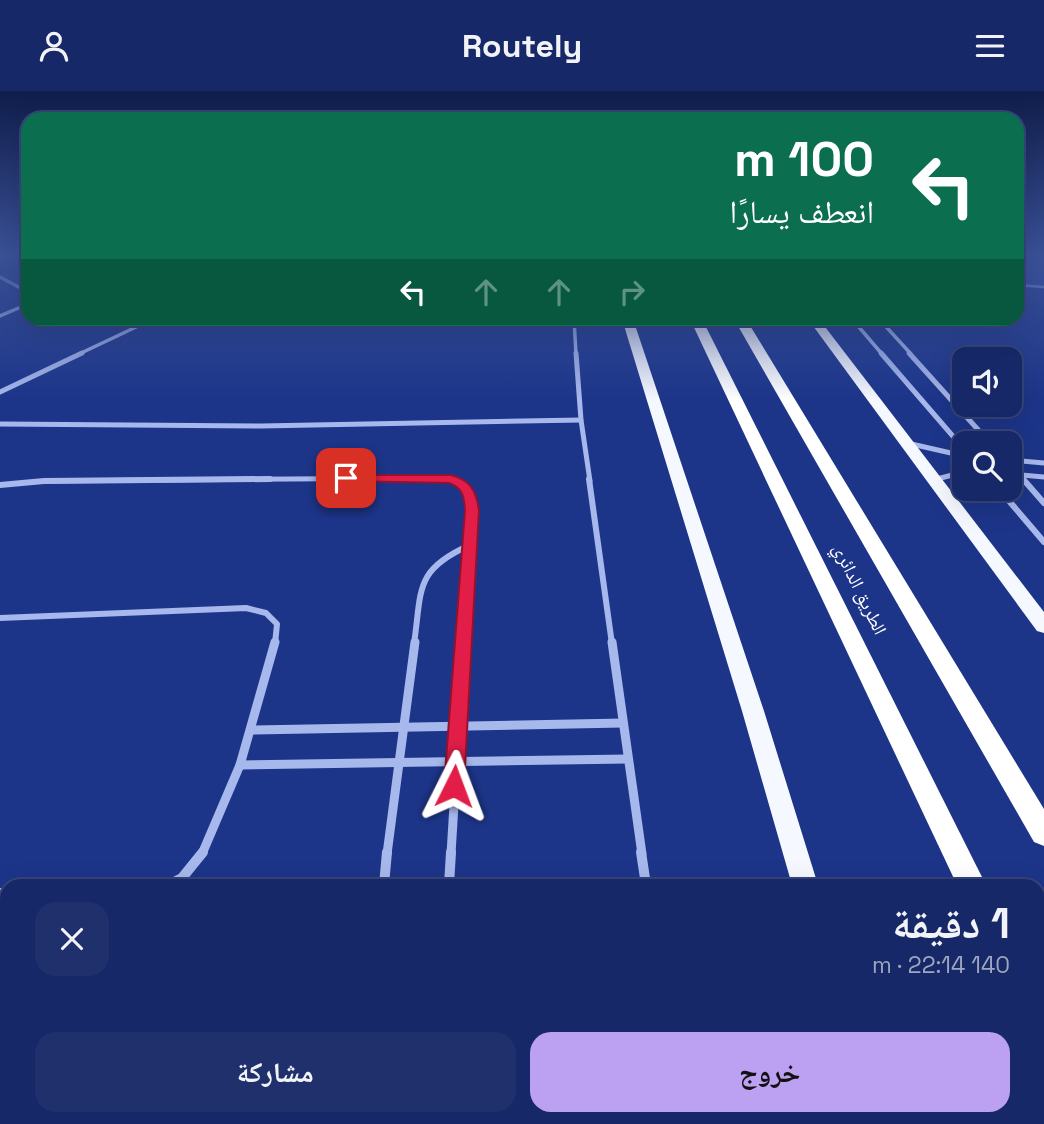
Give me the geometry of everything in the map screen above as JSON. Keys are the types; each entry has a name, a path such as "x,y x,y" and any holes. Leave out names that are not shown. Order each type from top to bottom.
{"highway":[{"path":"629,326 753,711 803,879"},
{"name":"الطريق الدائري","path":"699,326 969,879"},
{"name":"الطريق الدائري","path":"744,326 1044,834"},
{"path":"819,326 1044,626"}],"street":[{"path":"0,316 21,307"},
{"path":"0,392 138,326"},
{"path":"574,326 581,421 645,879"},
{"path":"858,326 952,435"},
{"path":"884,326 979,431"},
{"path":"0,424 261,426 581,421"},
{"path":"907,443 952,453"},
{"path":"1022,462 1044,463"},
{"path":"933,480 952,475"},
{"path":"1022,475 1044,477"},
{"path":"0,485 44,481 451,479 463,484 470,495 470,545 449,879"},
{"path":"1022,479 1044,503"},
{"path":"1009,501 1044,542"},
{"path":"385,879 397,763 424,578 431,565 439,558 470,545"},
{"path":"0,618 246,608 266,613 277,624 278,631 240,765 200,859 180,879"},
{"path":"252,730 622,723"},
{"path":"240,765 628,759"}],"route":[{"path":"346,478 451,479 463,484 470,495 472,510 454,786"}]}
